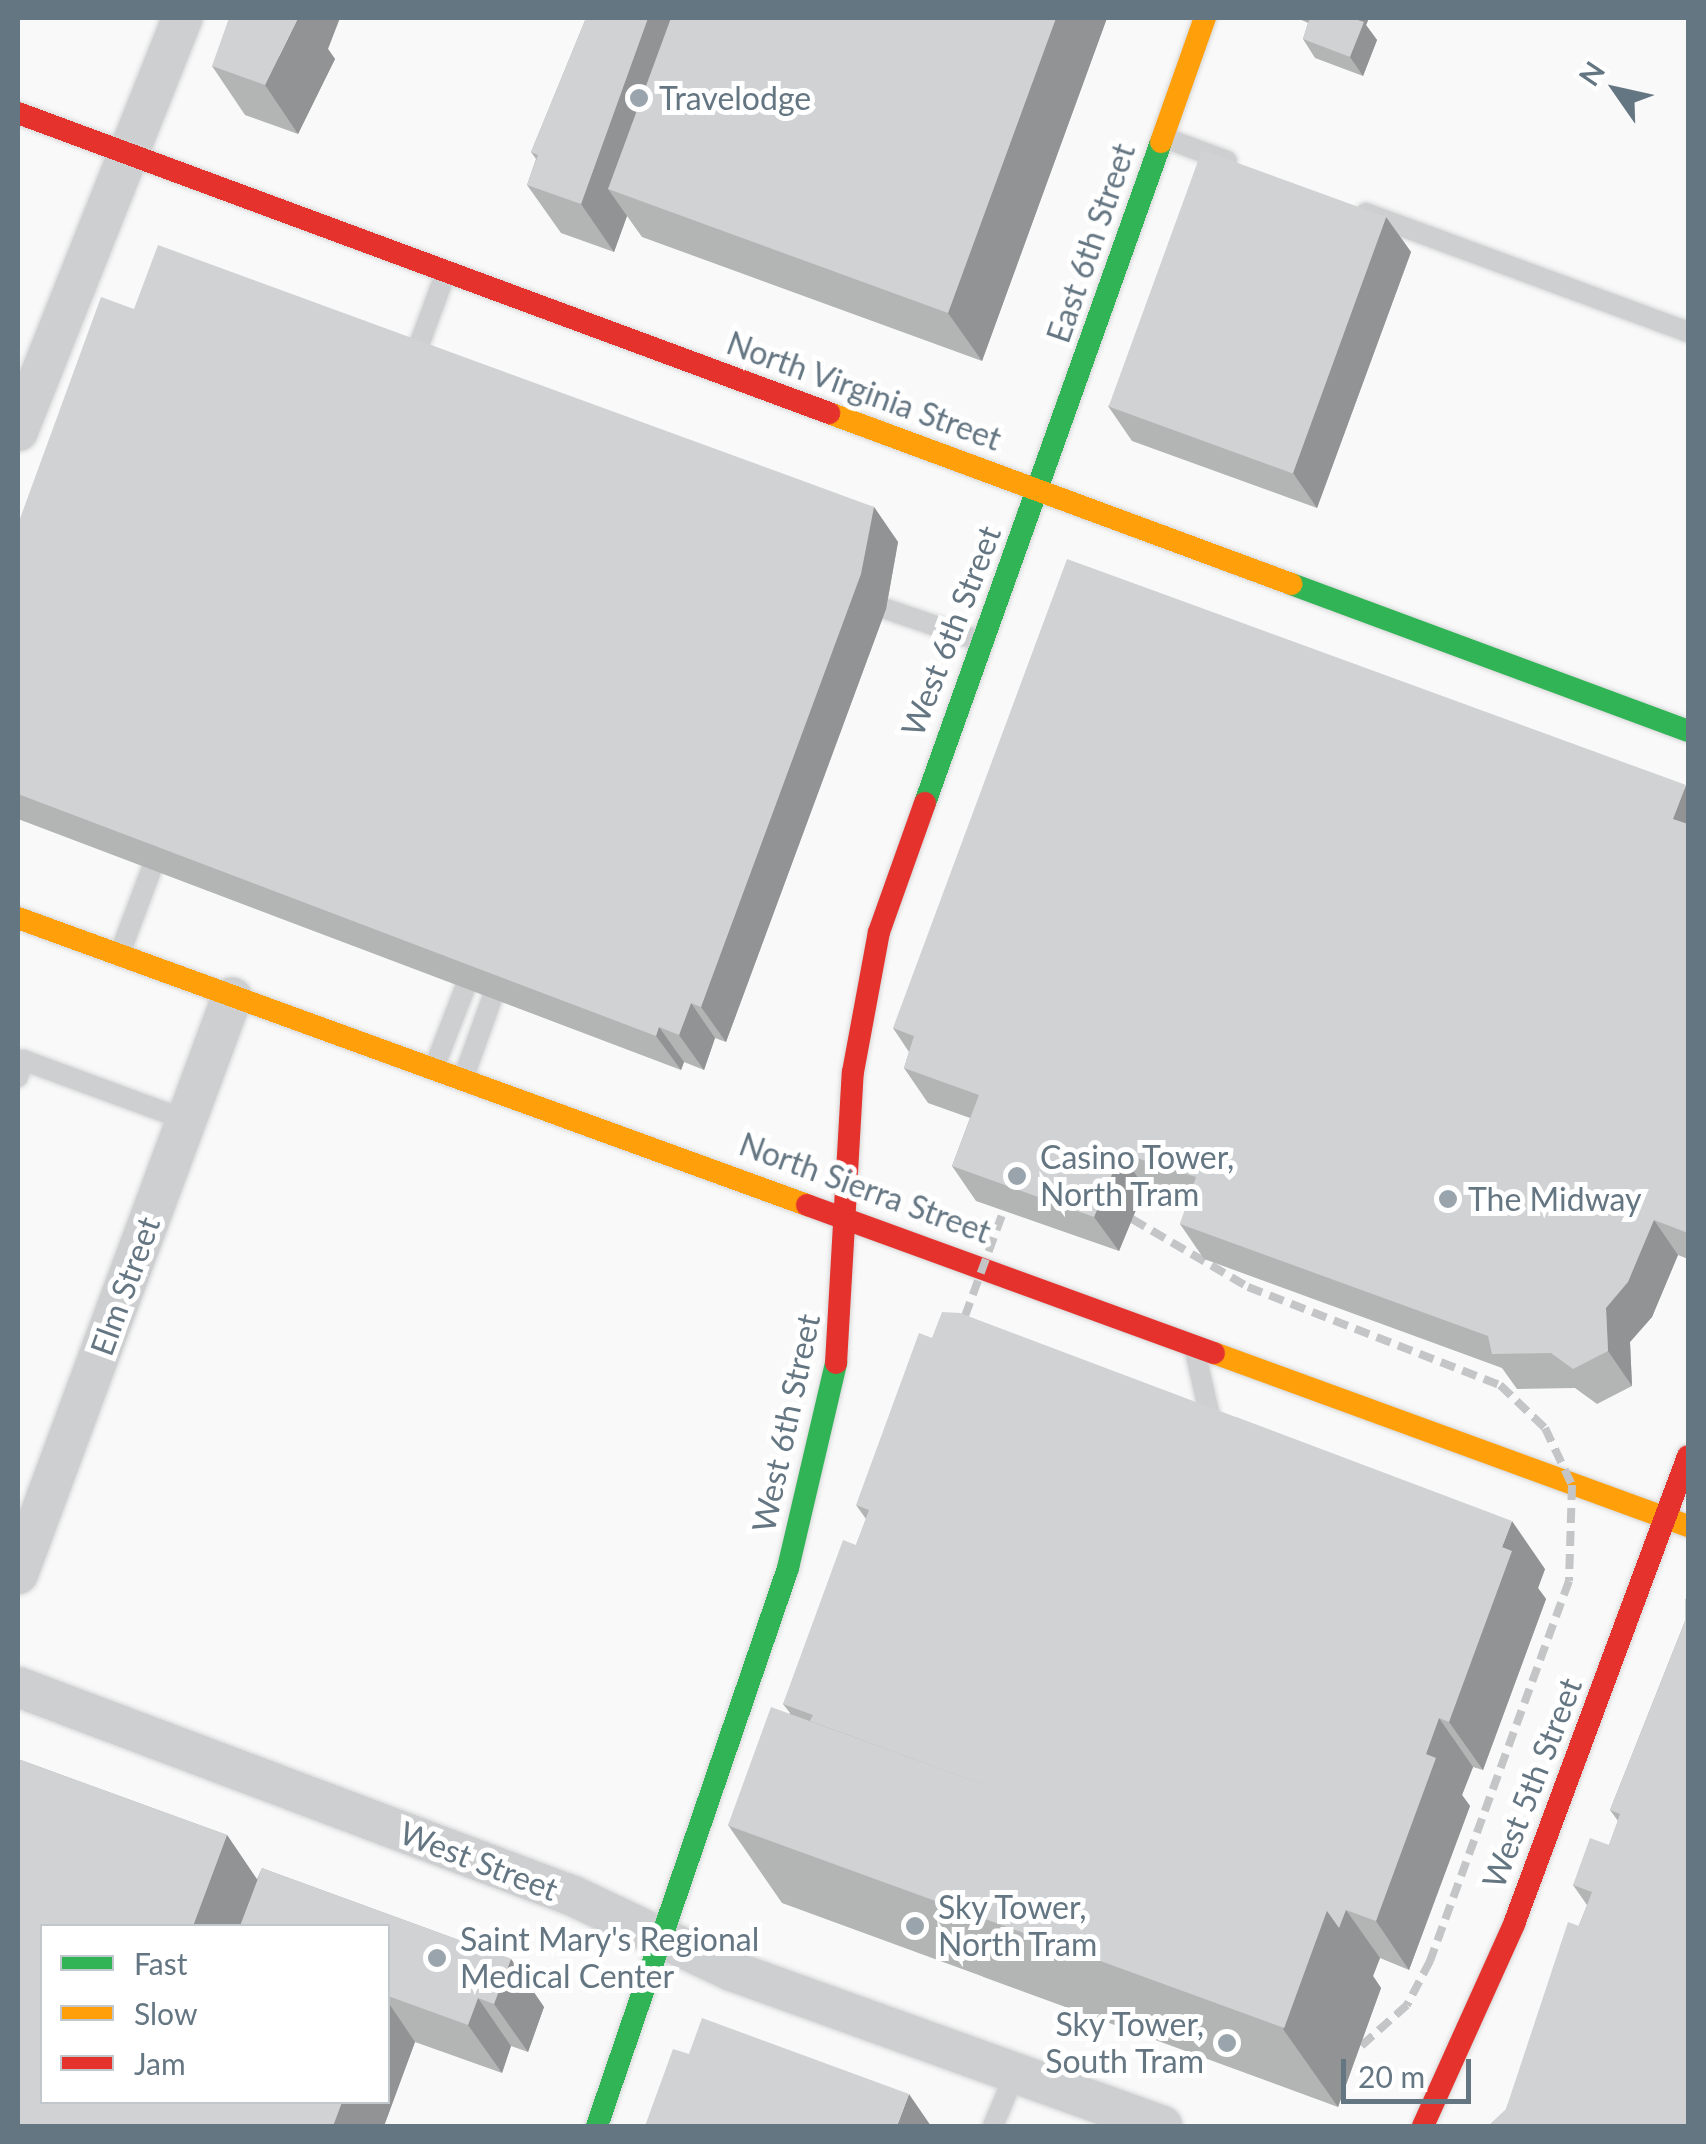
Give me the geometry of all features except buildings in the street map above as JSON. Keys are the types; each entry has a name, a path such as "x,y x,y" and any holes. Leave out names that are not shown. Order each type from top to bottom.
{"main road":[{"name":"East 6th Street","path":"1039,491 1206,18"},
{"name":"North Virginia Street","path":"18,112 1688,731"},
{"name":"West 6th Street","path":"597,2126 788,1568 837,1366 849,1218 853,1072 879,932 1039,491"},
{"name":"North Sierra Street","path":"18,918 1677,1522"},
{"name":"West 5th Street","path":"1423,2126 1521,1906 1677,1522 1688,1456"}],"street":[{"path":"18,431 182,18"},
{"name":"Elm Street","path":"20,1563 232,997"},
{"name":"West Street","path":"18,1688 572,1896 662,1938 1162,2126"}],"lane":[{"path":"1163,138 1244,168"},
{"path":"1333,201 1688,332"},
{"path":"412,364 446,272"},
{"path":"886,609 982,642"},
{"path":"120,955 152,868"},
{"path":"434,1068 466,983"},
{"path":"462,1078 494,992"},
{"path":"18,1077 24,1060 186,1120"},
{"path":"1193,1344 1216,1442"},
{"path":"993,2126 1016,2074"}],"railway":[{"path":"957,1338 1003,1212"},
{"path":"1132,1219 1248,1287 1500,1385 1545,1428 1572,1485 1569,1581 1430,1961 1407,2005 1360,2047"}],"traffic: fast":[{"path":"925,803 1161,142"},
{"path":"1291,584 1688,731"},
{"path":"597,2126 788,1568 836,1363"}],"traffic: slow":[{"path":"1161,142 1205,18"},
{"path":"829,413 1291,584"},
{"path":"18,918 807,1205"},
{"path":"1214,1353 1688,1526"}],"traffic: jam":[{"path":"18,113 829,413"},
{"path":"836,1363 853,1072 879,932 925,803"},
{"path":"807,1205 1214,1353"},
{"path":"1423,2126 1514,1924 1688,1456"}],"place":[{"name":"Travelodge","path":"639,98"},
{"name":"Casino Tower, North Tram","path":"1017,1176"},
{"name":"The Midway","path":"1448,1199"},
{"name":"Sky Tower, North Tram","path":"915,1926"},
{"name":"Saint Mary's Regional Medical Center","path":"437,1958"},
{"name":"Sky Tower, South Tram","path":"1227,2043"}]}
